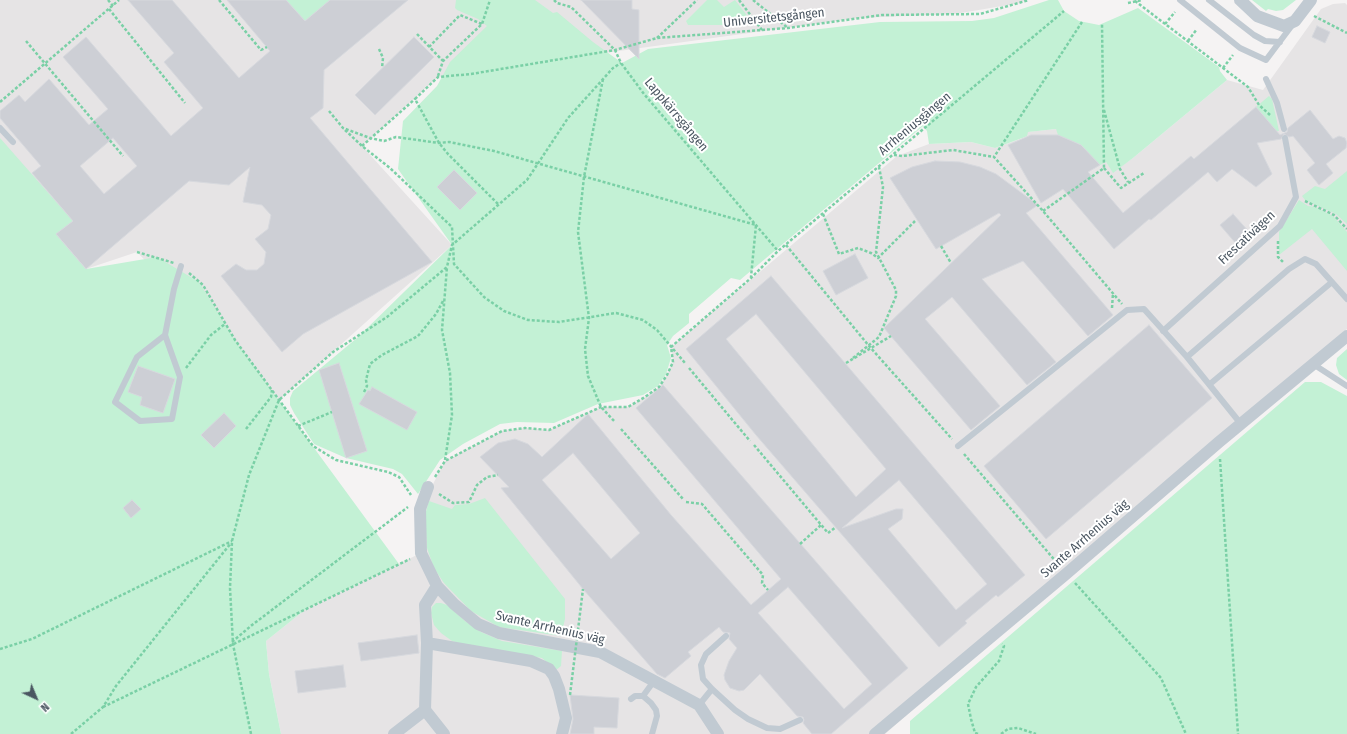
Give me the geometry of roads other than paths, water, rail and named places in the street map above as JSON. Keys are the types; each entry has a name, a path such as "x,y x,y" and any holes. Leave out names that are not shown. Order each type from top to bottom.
{"street":[{"path":"1240,0 1257,16 1267,21 1284,26 1295,21 1308,5"},
{"name":"Svante Arrhenius väg","path":"875,734 1066,574 1218,442 1242,424 1347,336"},
{"name":"Svante Arrhenius väg","path":"428,486 418,505 421,553 436,586 454,604 478,624 499,633 600,652 700,706 718,734"},
{"path":"436,586 425,606 427,643 425,710 444,734"},
{"path":"427,643 531,661 549,668 559,689 566,718 562,734"},
{"path":"394,734 425,710"}],"lane":[{"path":"1180,0 1240,48 1266,60 1295,21"},
{"path":"1209,0 1254,35 1266,41 1280,42"},
{"path":"1266,79 1277,103 1284,129"},
{"path":"0,128 13,142"},
{"name":"Frescativägen","path":"1163,331 1277,229 1289,212 1296,198 1286,138"},
{"path":"1187,357 1289,269 1305,260 1316,264 1347,298"},
{"path":"165,335 137,357 115,402 140,421 172,419 180,377 165,335 174,289 181,266"},
{"path":"1210,384 1332,282"},
{"path":"958,446 1127,310 1144,309 1187,357 1242,424"},
{"path":"1313,364 1347,386"},
{"path":"726,636 706,654 701,665 703,679 735,710 748,719 767,728 780,729 800,720"},
{"path":"643,696 654,681"},
{"path":"700,706 712,689"},
{"path":"630,699 635,696 643,696 656,710 657,716 652,734"}]}
